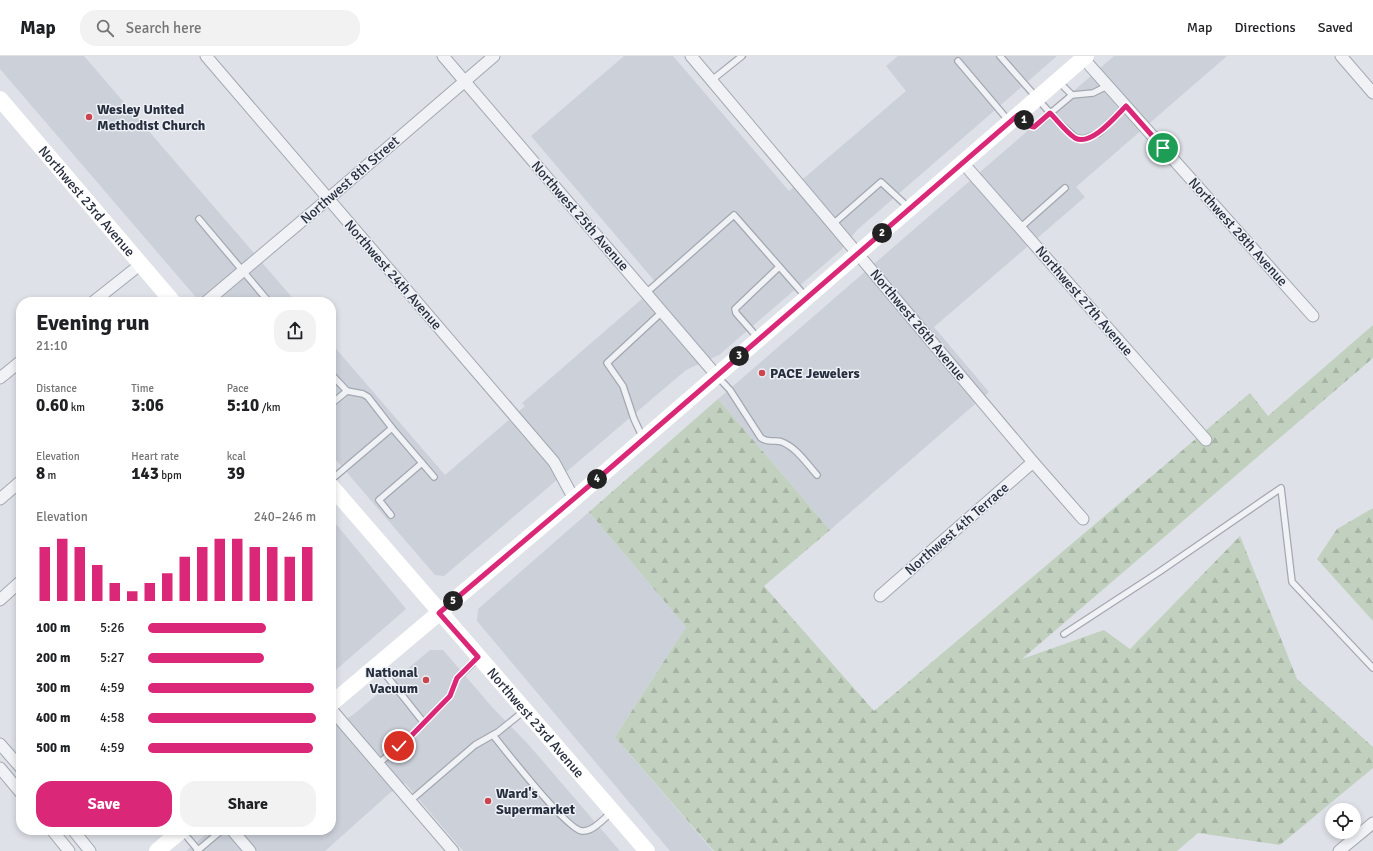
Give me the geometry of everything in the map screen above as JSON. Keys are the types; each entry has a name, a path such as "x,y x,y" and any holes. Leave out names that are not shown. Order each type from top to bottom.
{"main road":[{"path":"336,700 644,439 1084,57"},
{"name":"Northwest 23rd Avenue","path":"0,99 170,297"},
{"name":"Northwest 23rd Avenue","path":"336,492 642,848"},
{"path":"157,851 176,835"}],"street":[{"name":"Northwest 24th Avenue","path":"206,56 554,462 574,499"},
{"name":"Northwest 25th Avenue","path":"443,56 717,376"},
{"name":"Northwest 8th Street","path":"212,297 494,56"},
{"name":"Northwest 26th Avenue","path":"691,56 1033,462 1083,519"},
{"path":"1341,56 1373,93"},
{"name":"Northwest 28th Avenue","path":"1084,57 1108,86 1313,316"},
{"name":"Northwest 27th Avenue","path":"963,163 1206,440"},
{"path":"100,297 141,264"},
{"path":"0,378 16,365"},
{"name":"Northwest 4th Terrace","path":"880,596 1033,462"},
{"path":"0,499 16,485"},
{"path":"0,600 16,586"},
{"path":"336,715 453,851"},
{"path":"0,744 16,762"},
{"path":"16,768 2,775 16,788"},
{"path":"1339,851 1373,823"},
{"path":"56,835 69,851"},
{"path":"76,835 90,851"},
{"path":"236,835 250,851"}],"lane":[{"path":"712,80 742,56"},
{"path":"1000,56 1050,113 1076,138 1084,139 1099,133 1126,106"},
{"path":"958,61 1014,118 1034,127 1072,95 1093,93 1108,86"},
{"path":"1058,80 1072,95"},
{"path":"832,224 881,182 910,209"},
{"path":"1020,228 1065,188"},
{"path":"646,293 734,216 807,298"},
{"path":"199,219 265,297"},
{"path":"759,339 736,313 734,308 779,267"},
{"path":"644,439 634,419 623,386 607,363 662,312"},
{"path":"717,376 730,390 761,438 767,442 781,442 802,457 817,475"},
{"path":"336,380 346,391 363,394 368,397 386,418 392,428 434,477"},
{"path":"336,400 346,391"},
{"path":"336,476 392,428"},
{"path":"392,515 379,500 422,463"},
{"path":"1064,634 1159,572 1281,488 1292,582 1373,668"},
{"path":"378,764 413,734 450,696 457,678 478,657"},
{"path":"378,665 424,723"},
{"path":"410,801 476,745 492,735 524,710"},
{"path":"492,735 542,794 574,828 583,831 587,830 612,812"},
{"path":"186,835 198,851 216,835"}],"shaded area":[{"path":"0,56 84,56 292,297 196,297 0,69"},
{"path":"624,56 673,56 789,191 906,91 886,66 898,56 1057,56 857,230 841,250 719,355 686,370 444,576 435,575 336,460 336,349 445,475 525,406 522,403 658,285 531,136"},
{"path":"1114,56 1227,56 1076,187 1085,197 934,327 989,392 830,530 718,399"},
{"path":"589,512 686,627 615,737 713,851 670,851 477,621 478,609"},
{"path":"336,524 406,609 336,670"},
{"path":"430,650 443,650 492,707 528,744 620,851 463,851 405,783 390,793 325,851 186,851 205,835 336,835 336,726 354,714"}],"green space":[{"path":"1373,325 1373,358 1022,659 1104,630 1130,649 1240,536 1297,679 1373,747 1373,768 1331,803 1325,803 1325,808 1280,845 1198,833 1177,851 714,851 615,737 686,627 589,512 718,399 830,530 764,586 874,711 1250,393 1268,416"},
{"path":"1373,508 1373,621 1317,559 1337,529"}],"place":[{"name":"Wesley United Methodist Church","path":"89,117"},
{"name":"PACE Jewelers","path":"762,373"},
{"name":"National Vacuum","path":"426,680"},
{"name":"Ward's Supermarket","path":"488,801"}],"route":[{"path":"399,746 413,734 450,696 457,678 478,657 439,613 609,469 1018,115 1030,126 1034,127 1050,113 1076,138 1084,139 1099,133 1126,106 1163,148"}]}
